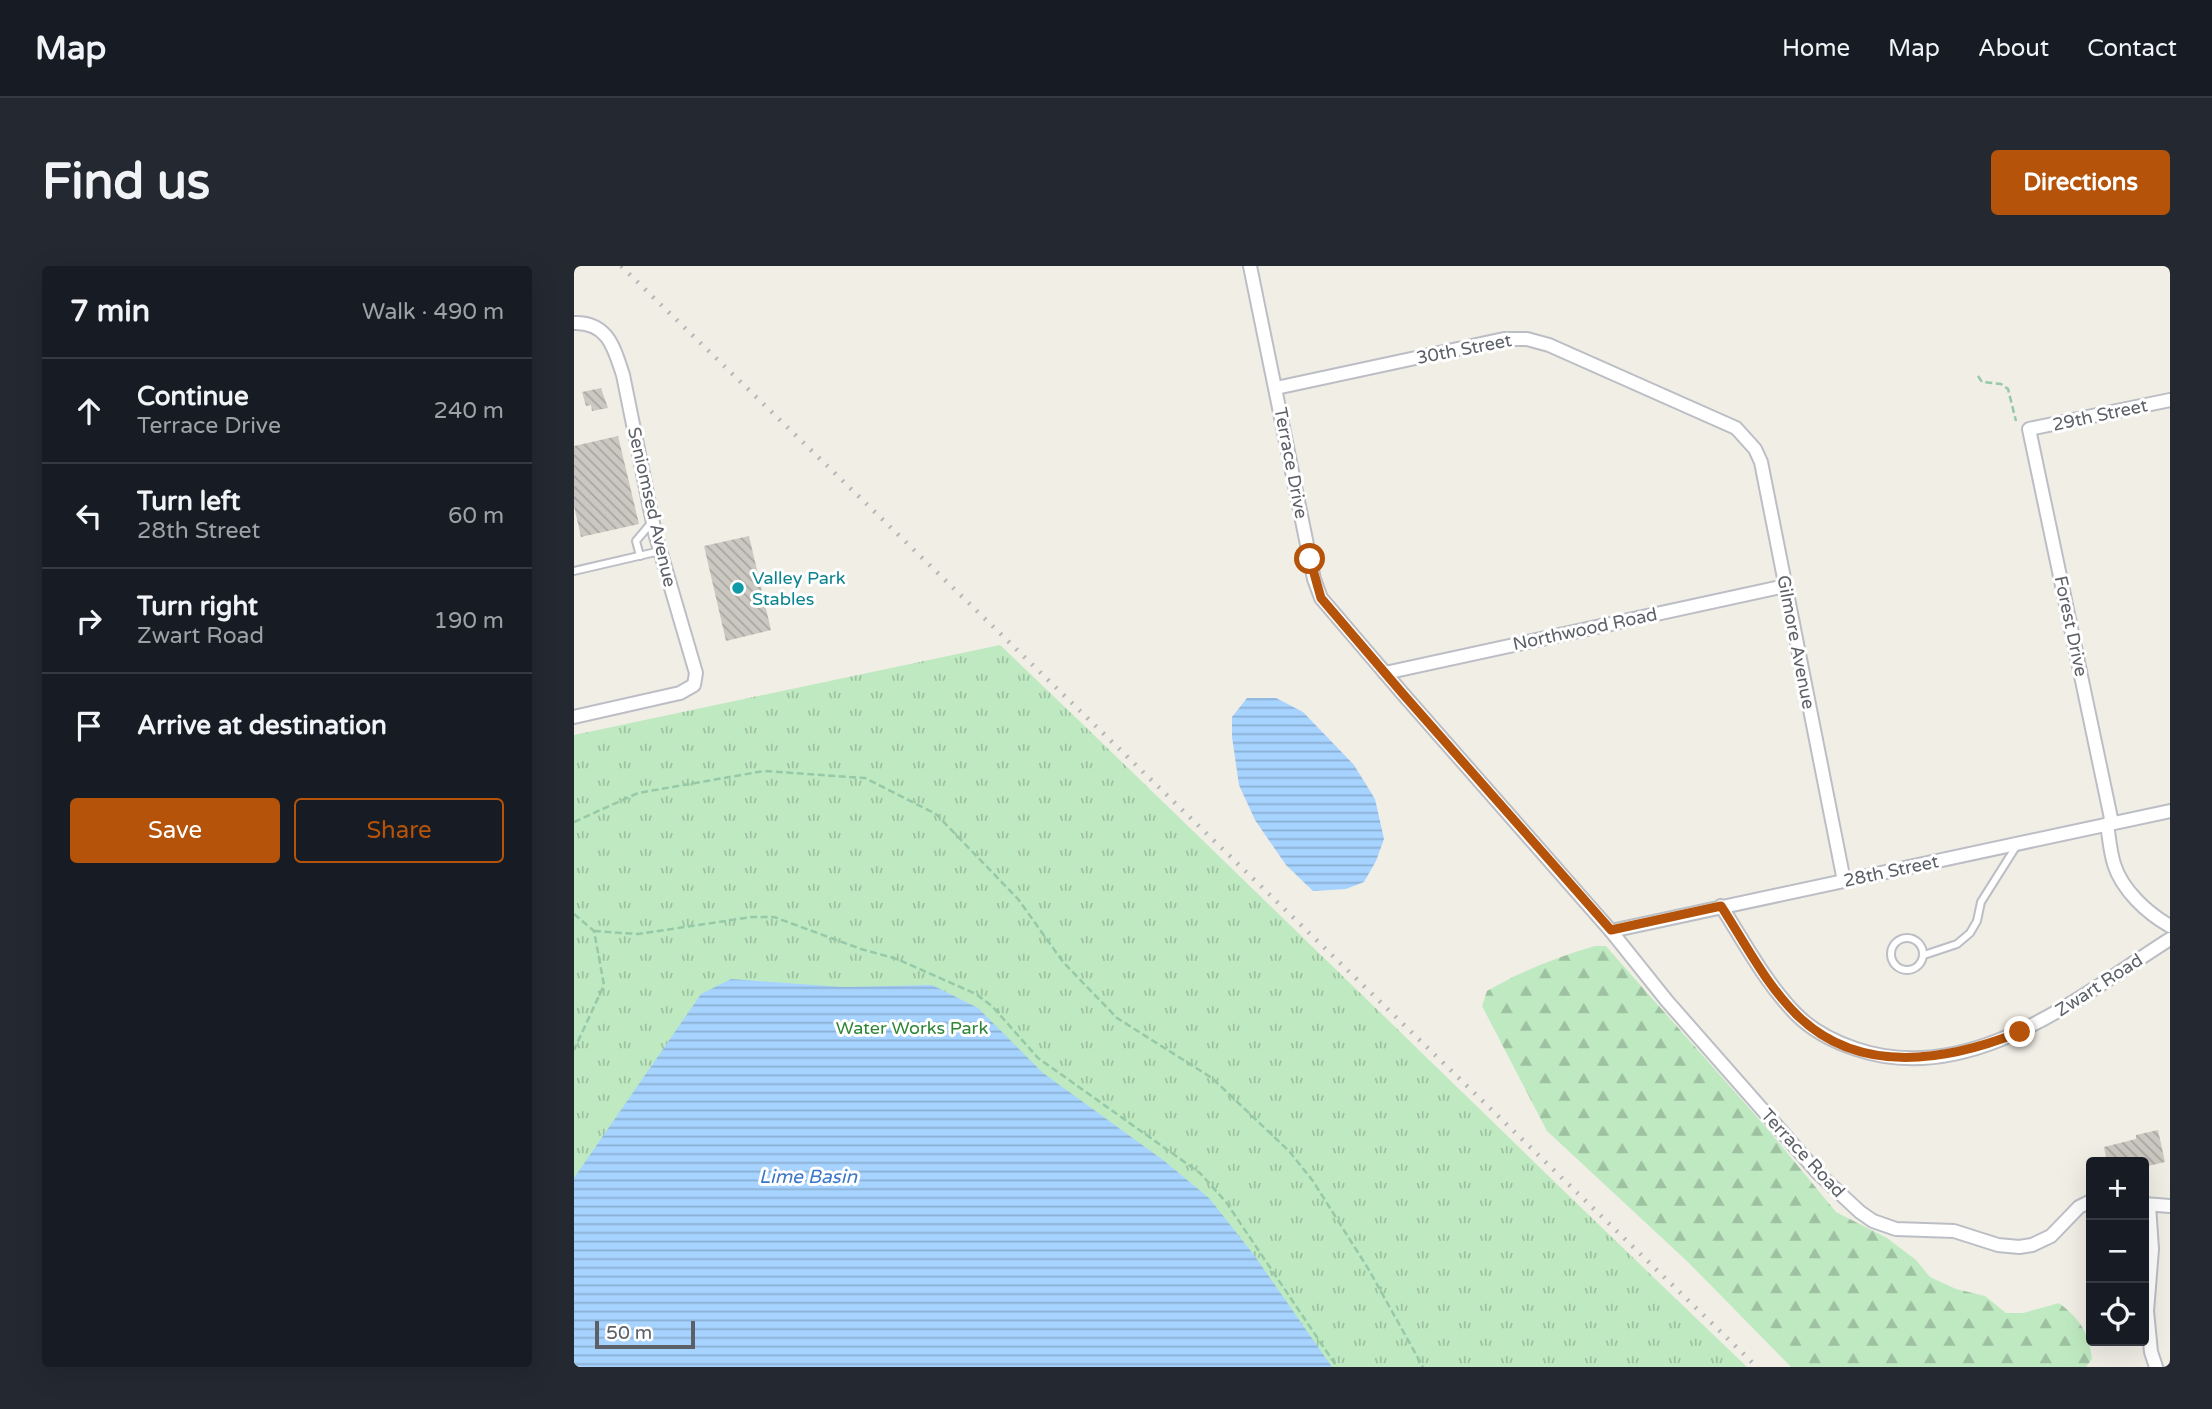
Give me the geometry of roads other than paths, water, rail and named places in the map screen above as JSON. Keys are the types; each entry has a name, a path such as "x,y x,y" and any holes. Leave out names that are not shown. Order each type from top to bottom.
{"street":[{"name":"Terrace Drive","path":"1250,266 1314,579 1321,598 1611,930"},
{"name":"Seniomsed Avenue","path":"574,323 586,322 603,332 612,344 623,375 660,551 696,673 694,685 680,693 574,717"},
{"name":"30th Street","path":"1276,388 1504,340 1527,339 1549,345 1721,420"},
{"name":"29th Street","path":"2029,429 2170,400"},
{"name":"Gilmore Avenue","path":"1721,420 1746,437 1761,462 1844,881"},
{"name":"Forest Drive","path":"2029,429 2109,824 2114,866 2129,890 2148,910 2170,926"},
{"name":"Northwood Road","path":"1385,673 1785,586"},
{"name":"28th Street","path":"1611,930 2170,811"},
{"name":"Zwart Road","path":"1721,906 1775,990 1811,1027 1840,1044 1872,1055 1906,1059 1960,1052 2020,1032 2048,1018 2170,939"},
{"name":"Terrace Road","path":"1611,930 1667,1001 1818,1173 1873,1221 1896,1229 1954,1231 1998,1245 2018,1247 2032,1245 2051,1236 2062,1228 2079,1207 2086,1204"},
{"path":"2149,1205 2170,1206"},
{"path":"2148,1220 2152,1250 2147,1311 2155,1367"}],"lane":[{"path":"640,555 636,541 653,521"},
{"path":"574,571 660,551"},
{"path":"1924,955 1919,943 1909,938 1898,941 1891,953 1896,966 1908,970 1918,966 1924,955 1956,944 1970,933 1978,921 1981,902 2017,845"}],"water":[{"path":"1247,698 1276,698 1303,712 1354,765 1375,799 1384,839 1364,882 1346,889 1313,891 1286,865 1255,820 1239,785 1232,737 1232,717"},
{"name":"Lime Basin","path":"731,979 842,987 932,985 978,1008 1043,1073 1163,1160 1209,1198 1254,1255 1332,1367 574,1367 574,1178 701,994"}],"railway":[{"path":"621,266 1757,1367"}],"place":[{"name":"Valley Park Stables","path":"738,588"}],"park label":[{"name":"Water Works Park","path":"912,1028"}]}
